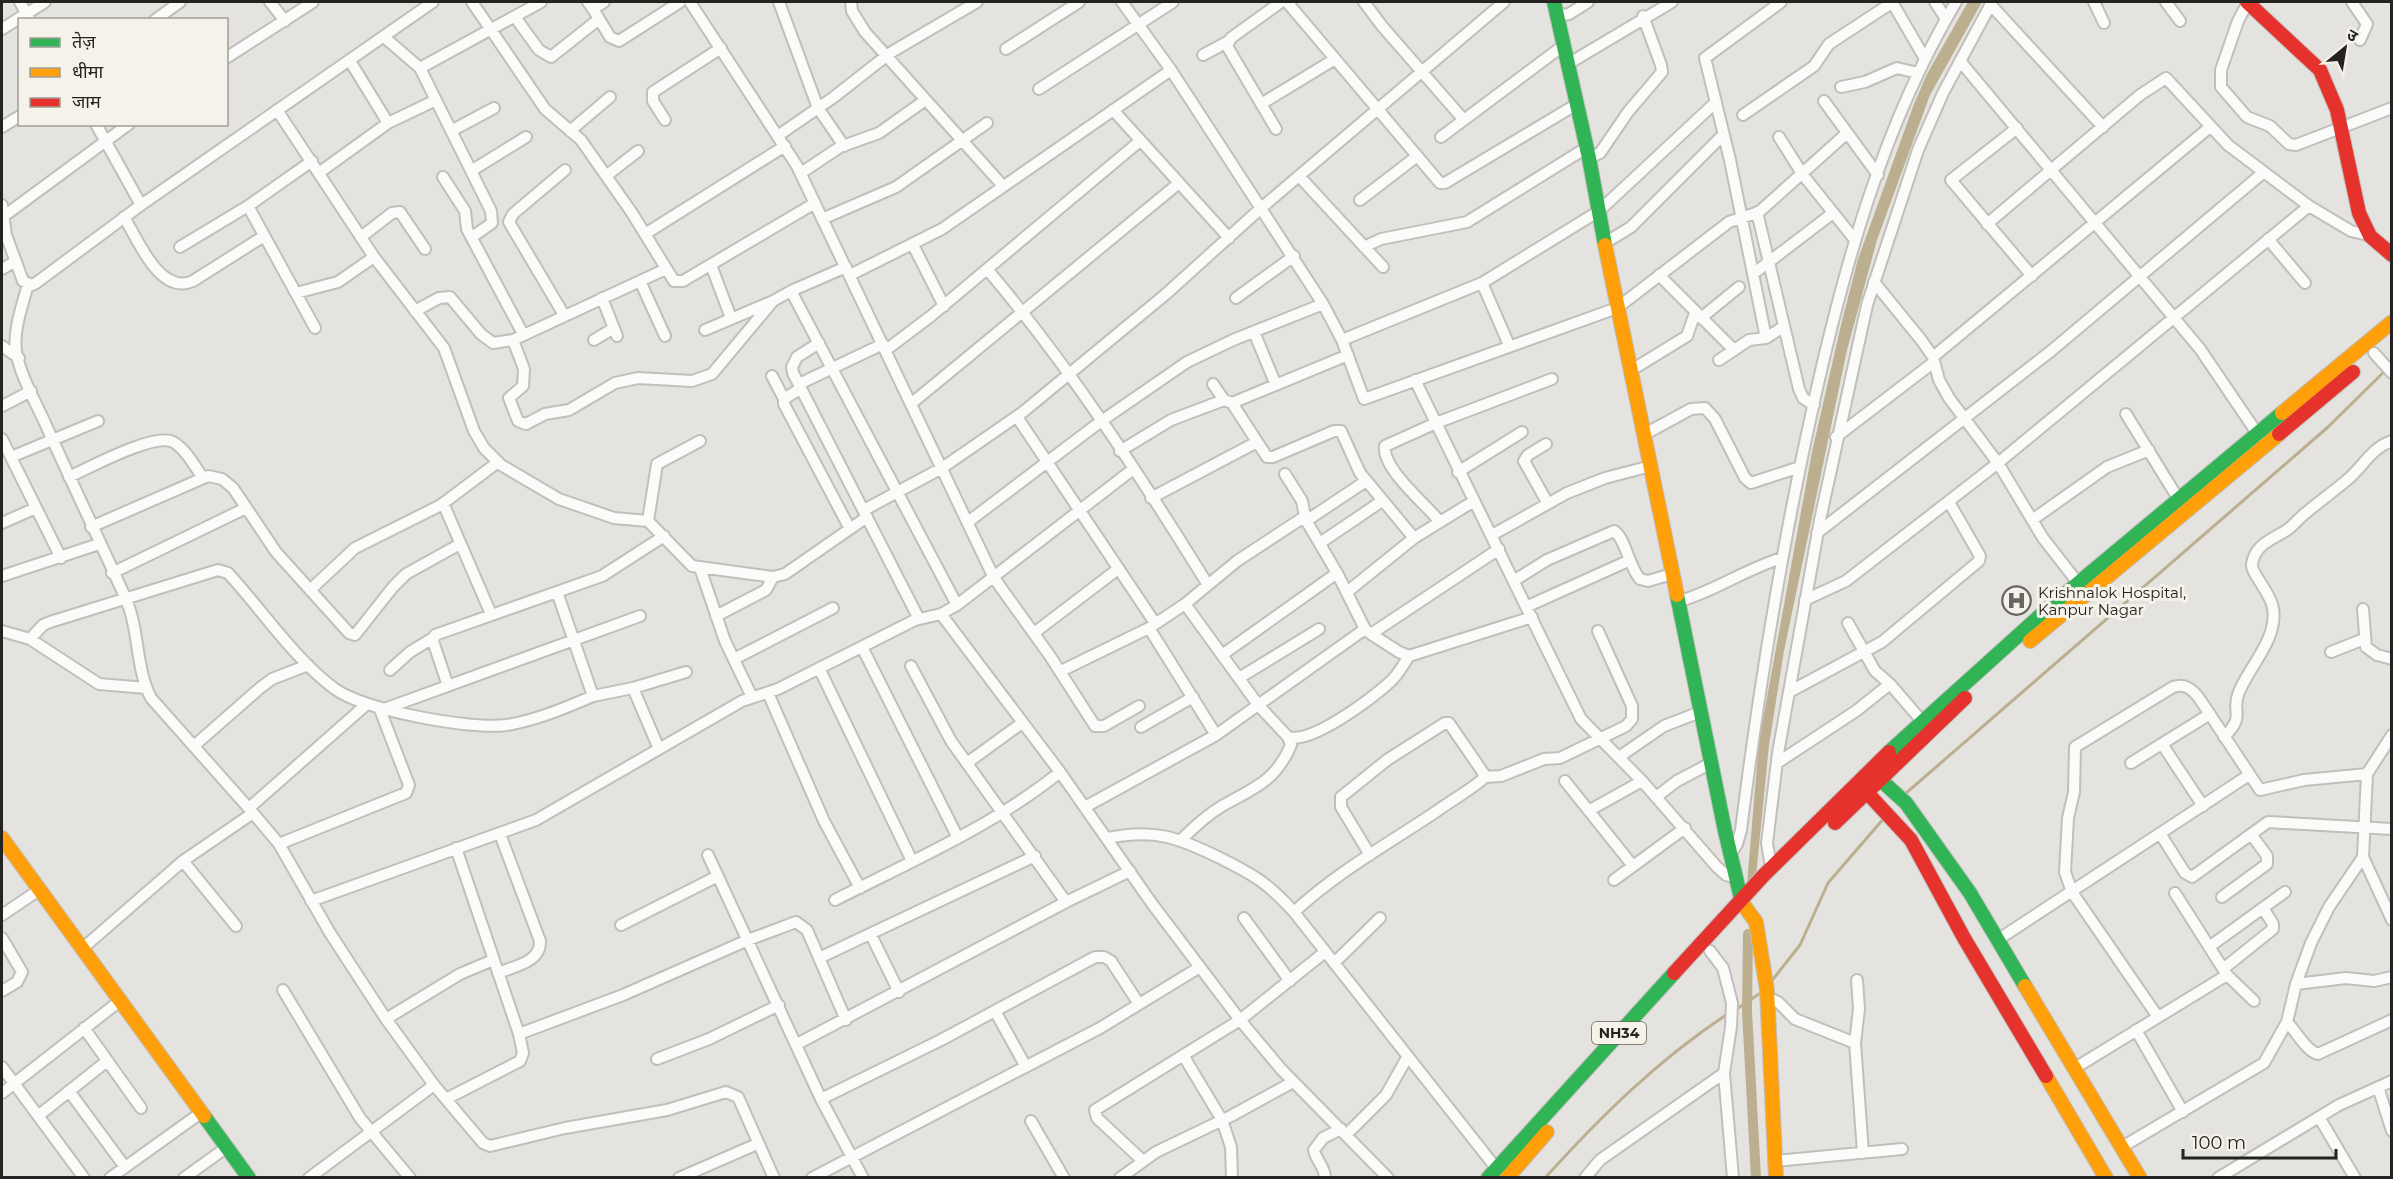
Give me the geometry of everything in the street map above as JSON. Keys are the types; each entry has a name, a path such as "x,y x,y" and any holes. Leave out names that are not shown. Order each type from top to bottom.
{"main road":[{"path":"1554,2 1588,153 1617,308 1645,434 1734,877 1745,905 1756,922 1767,994 1776,1178"},
{"path":"2248,2 2320,70 2336,100 2355,196 2368,235 2391,255"},
{"name":"NH34","path":"1875,774 1921,720 2078,583 2391,322"},
{"name":"NH34","path":"1768,880 1774,865 1875,774 2268,445 2379,358 2391,338"},
{"path":"1875,774 1906,803 1970,893 2140,1178"},
{"path":"1862,786 1911,840 2106,1178"},
{"name":"NH34","path":"1492,1173 1768,880 1862,786"},
{"path":"2,838 249,1178"},
{"name":"NH34","path":"1508,1178 1710,951 1745,905"}],"street":[{"path":"20,2 27,17 45,2"},
{"path":"157,18 180,2"},
{"path":"270,2 285,21"},
{"path":"228,57 313,2"},
{"path":"126,126 3,211 6,235 23,281 32,285 47,278 124,217 433,2"},
{"path":"472,2 545,109 581,140 666,269 679,283 815,203"},
{"path":"420,68 542,2"},
{"path":"604,2 591,5 610,37 619,41 680,2"},
{"path":"690,2 779,135 801,173 994,578 1061,671 1095,726 1104,726 1139,706"},
{"path":"779,2 818,108 844,146"},
{"path":"851,2 852,11 885,57 1003,186"},
{"path":"779,135 885,57 977,2"},
{"path":"1006,50 1080,2"},
{"path":"1122,2 1171,70 1260,209 1294,256 1342,340 1364,399 1617,308 1729,222 1757,212 1803,175 1846,134"},
{"path":"1039,89 1173,2"},
{"path":"1203,55 1229,41 1281,2"},
{"path":"1287,2 1437,182 1445,183 1577,104"},
{"path":"1365,2 1421,73 1463,119"},
{"path":"277,110 374,256 444,348 474,430 484,448 498,462 559,499 614,518 648,521 686,561 700,568 773,577 785,573 849,529 866,514 942,468 1017,417 1504,2"},
{"path":"1557,16 1569,14 1588,2"},
{"path":"1568,64 1588,54 1643,16 1672,2"},
{"path":"1768,337 1705,58 1781,2"},
{"path":"1743,115 1814,66 1829,44 1892,2 1924,57"},
{"path":"1935,2 1946,19"},
{"path":"1730,855 1737,844 1741,830 1782,558 1836,305 1855,240 1878,175 1924,57 1956,2"},
{"path":"2094,2 2104,23"},
{"path":"2166,2 2180,21"},
{"path":"2248,2 2238,21 2219,77 2224,93 2251,120 2274,128 2292,145 2302,145 2391,108"},
{"path":"2352,2 2367,24 2360,40"},
{"path":"1774,865 1770,861 1767,843 1789,692 1836,437 1874,282 1918,150 1960,61 1991,3 2103,127"},
{"path":"1364,247 1382,239 1461,225 1588,153 1600,153 1628,112 1662,72 1643,16"},
{"path":"515,17 539,50 551,57 599,20"},
{"path":"2,29 18,21"},
{"path":"384,37 420,68 493,217 492,223 472,237"},
{"path":"1229,41 1229,51 1276,129"},
{"path":"1441,137 1564,45"},
{"path":"665,120 653,101 653,92 721,48"},
{"path":"1261,104 1335,59"},
{"path":"350,61 388,123"},
{"path":"1960,61 2175,317 2200,349 2257,434 2268,445"},
{"path":"1841,87 1865,82 1897,68 1918,73"},
{"path":"705,330 791,291 913,245 942,230 1171,70"},
{"path":"1987,224 2140,95 2166,78 2210,127 2264,172 2309,206 2350,231 2368,235"},
{"path":"570,131 610,97"},
{"path":"320,172 388,123 436,100"},
{"path":"801,173 844,146 879,133 924,100"},
{"path":"1824,101 1878,175"},
{"path":"1342,340 1482,283 1599,211 1716,102"},
{"path":"451,131 494,108"},
{"path":"1113,110 1229,238"},
{"path":"2,127 18,117"},
{"path":"822,219 896,187 922,172 987,123"},
{"path":"97,126 141,205"},
{"path":"1836,437 1933,359 2210,127"},
{"path":"2017,128 1951,180 2031,276"},
{"path":"1605,243 1631,227 1723,135"},
{"path":"471,171 526,137"},
{"path":"1779,137 1803,175 1855,240"},
{"path":"784,399 800,386 831,368 885,347 944,306 1140,141"},
{"path":"645,234 785,146"},
{"path":"606,176 638,151"},
{"path":"1360,200 1416,157"},
{"path":"180,247 248,206 312,161"},
{"path":"564,315 509,222 513,214 565,170"},
{"path":"1817,533 1965,419 2140,277 2264,172"},
{"path":"1299,176 1383,267"},
{"path":"443,177 465,211 466,225 523,334"},
{"path":"912,403 1179,183"},
{"path":"248,206 315,328"},
{"path":"1805,600 1846,581 1949,502 2309,206"},
{"path":"361,237 392,213 400,212 425,249"},
{"path":"1757,212 1782,328 1799,389 1803,398 1814,405"},
{"path":"1753,274 1833,213"},
{"path":"124,217 161,276 174,283 187,284 193,281 264,236"},
{"path":"2268,239 2305,283"},
{"path":"913,245 944,306"},
{"path":"296,293 338,282 374,256"},
{"path":"1236,298 1294,256"},
{"path":"2,268 16,261"},
{"path":"711,265 731,318"},
{"path":"415,311 439,298 450,297 481,334 493,343 513,340 666,269"},
{"path":"987,269 1023,311 1068,375 1208,585"},
{"path":"1659,275 1734,350"},
{"path":"640,282 665,336"},
{"path":"1874,282 1933,359 1949,398 1998,463 2032,520 2078,583"},
{"path":"1482,283 1509,345"},
{"path":"28,284 16,337 19,358 52,440 125,597 136,628 146,688 151,698 195,745 279,844 311,901 386,1019 434,1085 483,1143 490,1146 565,1128 667,1110 726,1092 733,1093 738,1096 757,1144 774,1178"},
{"path":"1630,371 1687,336 1698,315 1739,287"},
{"path":"791,291 957,605"},
{"path":"594,340 616,332 602,298"},
{"path":"513,340 524,369 525,381 519,392 509,398 518,422 526,424 545,414 569,410 615,383 638,378 702,380 712,374 773,301"},
{"path":"968,522 1100,422 1187,362 1323,304"},
{"path":"1719,360 1752,338 1768,337 1782,328"},
{"path":"1254,332 1276,385"},
{"path":"819,344 794,362 792,367 919,619"},
{"path":"2,346 19,358"},
{"path":"1120,451 1171,420 1276,385 1348,355"},
{"path":"2379,358 2391,373"},
{"path":"772,376 786,408 849,529"},
{"path":"1440,522 1401,480 1384,450 1388,445 1436,423 1552,379"},
{"path":"1415,380 1458,471 1528,606 1581,719 1642,781 1717,867 1726,875 1734,877"},
{"path":"1213,384 1257,442 1264,456 1270,458 1339,430 1366,481 1414,538"},
{"path":"2,406 31,391"},
{"path":"1645,434 1692,410 1704,408 1715,419 1745,478 1751,483 1800,467"},
{"path":"2126,414 2179,500"},
{"path":"1017,417 1118,569 1216,735"},
{"path":"10,457 98,421"},
{"path":"1458,471 1522,432"},
{"path":"2,439 61,558"},
{"path":"69,477 149,442 165,439 180,447 203,478"},
{"path":"648,521 657,464 700,441"},
{"path":"2224,737 2237,721 2237,695 2268,639 2273,625 2274,611 2270,593 2252,570 2252,563 2258,550 2269,539 2288,530 2348,480 2375,450 2391,441"},
{"path":"1151,498 1257,442"},
{"path":"1546,444 1528,455 1524,461 1547,502"},
{"path":"2032,520 2101,471 2149,450"},
{"path":"310,590 355,548 443,503 498,462"},
{"path":"1492,535 1547,502 1605,478 1651,466"},
{"path":"311,901 536,820 752,697 768,693 919,619 941,614 994,578 1132,470"},
{"path":"1285,474 1302,501 1306,520 1368,632 1394,650 1409,656"},
{"path":"91,527 203,478 216,476 233,488 276,552 349,633 356,635 393,587 406,574 460,544"},
{"path":"1061,671 1152,625 1185,604 1296,522 1306,520 1366,481"},
{"path":"1320,543 1382,501"},
{"path":"1347,592 1414,538 1474,501"},
{"path":"1789,692 1882,642 1979,561 1980,556 1971,538 1949,502"},
{"path":"443,503 491,614"},
{"path":"2,523 36,508"},
{"path":"112,573 246,508"},
{"path":"1515,580 1547,560 1614,531 1622,539 1628,561 1637,577 1643,580 1672,574"},
{"path":"390,670 410,652 438,633 602,576 664,537"},
{"path":"2,576 99,544"},
{"path":"1085,807 1216,735 1368,632 1499,549"},
{"path":"1677,602 1701,595 1757,566 1782,558"},
{"path":"1528,606 1628,561"},
{"path":"700,568 716,616 752,697"},
{"path":"1034,633 1118,569"},
{"path":"30,639 43,625 125,597 223,570 308,664 336,689 367,704 383,708 461,723 495,726 544,715 593,696 633,688 686,672"},
{"path":"1222,655 1337,573"},
{"path":"716,616 766,590 773,577"},
{"path":"557,592 593,696"},
{"path":"1182,839 1221,807 1268,780 1286,756 1291,745 1288,736 1259,706 1185,604"},
{"path":"734,659 833,608"},
{"path":"2363,609 2364,639 2369,650 2391,659"},
{"path":"941,614 1060,772 1240,1020 1293,1082 1388,1178"},
{"path":"383,708 574,642 640,616"},
{"path":"1288,736 1301,738 1318,733 1390,682 1409,656 1532,617"},
{"path":"1848,623 1875,671 1890,684 1921,720"},
{"path":"1239,678 1318,629"},
{"path":"2,631 30,639 99,684 146,688"},
{"path":"1294,912 1327,883 1483,777 1501,776 1544,759 1560,758 1626,726 1633,714 1598,631"},
{"path":"433,638 448,686"},
{"path":"2331,652 2364,639"},
{"path":"862,647 958,838"},
{"path":"195,745 260,688 308,664"},
{"path":"911,666 937,718 1066,902"},
{"path":"819,668 912,861"},
{"path":"1777,763 1856,711 1890,684"},
{"path":"2158,1017 2072,892 2065,872 2068,818 2074,792 2075,747 2178,685 2192,690 2260,790 2287,783 2367,774"},
{"path":"633,688 658,749"},
{"path":"768,693 824,821 860,888"},
{"path":"1141,727 1192,697"},
{"path":"83,948 183,861 251,810 367,704"},
{"path":"279,844 402,796 408,789 383,708"},
{"path":"1619,757 1664,726 1700,712"},
{"path":"2132,763 2210,714"},
{"path":"967,762 1023,723"},
{"path":"1370,855 1340,801 1349,788 1387,760 1447,723 1454,727 1483,777"},
{"path":"2391,735 2367,774 2363,856 2391,920"},
{"path":"2162,744 2203,806"},
{"path":"1656,797 1677,781 1711,763"},
{"path":"835,900 958,838 1004,812 1060,772"},
{"path":"1999,939 2161,835 2249,775"},
{"path":"1590,810 1642,781"},
{"path":"1565,782 1590,810 1633,866"},
{"path":"2161,835 2185,873 2192,877 2262,825 2273,822 2391,829"},
{"path":"1614,880 1685,828"},
{"path":"1108,838 1142,833 1182,839 1262,879 1294,912 1408,1056 1492,1173"},
{"path":"498,973 536,957 541,949 500,834"},
{"path":"2222,897 2267,864 2267,855 2251,834"},
{"path":"446,1099 514,1066 523,1053 519,1034 456,848"},
{"path":"708,855 821,1100 863,1178"},
{"path":"819,958 872,935 1035,856"},
{"path":"2122,1147 2264,1063 2287,1022 2296,984 2311,943 2329,907 2363,856"},
{"path":"183,861 236,926"},
{"path":"797,1044 1066,902 1130,871"},
{"path":"621,925 718,876"},
{"path":"2,915 39,890"},
{"path":"2209,947 2285,892"},
{"path":"2175,893 2225,972 2254,1001"},
{"path":"2075,1068 2225,972 2273,929 2273,924 2263,908"},
{"path":"1244,918 1290,981"},
{"path":"1334,963 1380,918"},
{"path":"519,1034 624,995 748,940 800,923 807,930 846,1020"},
{"path":"872,935 899,992"},
{"path":"2,938 22,972 17,982 2,991"},
{"path":"1710,951 1723,968 1732,1003 1724,1073 1733,1178"},
{"path":"1142,1161 1097,1118 1095,1110 1240,1020 1325,952"},
{"path":"821,1100 1095,957 1104,957 1111,962 1139,1004"},
{"path":"386,1019 460,974 494,960"},
{"path":"812,1178 1100,1028 1200,967"},
{"path":"2296,984 2346,978 2374,981 2391,977"},
{"path":"1857,980 1860,1009 1855,1043 1863,1153"},
{"path":"283,990 349,1102 371,1133 410,1178"},
{"path":"1767,994 1795,1019 1855,1043"},
{"path":"2,1093 121,1000"},
{"path":"657,1059 709,1039 779,1005"},
{"path":"995,1011 1026,1067"},
{"path":"2287,1022 2303,1039 2309,1050 2318,1054 2391,1020"},
{"path":"84,1028 141,1108"},
{"path":"2136,1030 2183,1112"},
{"path":"1183,1055 1222,1120 1230,1147 1232,1178"},
{"path":"1325,1178 1325,1172 1315,1157 1314,1150 1323,1138 1344,1132 1386,1095 1408,1056"},
{"path":"38,1116 107,1061"},
{"path":"2,1067 84,1178"},
{"path":"1585,1178 1600,1160 1724,1073"},
{"path":"2224,1176 2319,1117 2391,1081"},
{"path":"1120,1178 1142,1161 1293,1082"},
{"path":"309,1178 434,1085"},
{"path":"2378,1087 2391,1131"},
{"path":"69,1091 125,1167"},
{"path":"110,1178 202,1112"},
{"path":"2319,1117 2355,1178"},
{"path":"1031,1121 1064,1178"},
{"path":"679,1178 757,1144"},
{"path":"184,1178 227,1147"},
{"path":"1775,1161 1902,1149"}],"shaded area":[{"path":"1968,2 1982,2 1930,95 1877,240 1847,350 1784,651 1769,745 1756,876 1747,884 1759,741 1812,452 1841,325 1858,259 1914,104 1927,74"}],"waterway":[{"path":"1905,794 2328,427 2392,364"},
{"path":"1770,983 1800,945 1828,883 1885,817"},
{"path":"1748,934 1747,1011 1756,1178"},
{"path":"1735,1010 1762,992"},
{"path":"1545,1178 1655,1069 1729,1013"}],"traffic: fast":[{"path":"1554,2 1589,158 1605,245"},
{"path":"1889,752 2052,605 2282,413"},
{"path":"1677,595 1742,903"},
{"path":"1873,773 1906,803 1970,893 2025,986"},
{"path":"1488,1178 1674,973"},
{"path":"204,1116 249,1178"}],"traffic: slow":[{"path":"1605,245 1677,595"},
{"path":"2282,413 2392,322"},
{"path":"2030,641 2279,434"},
{"path":"2,838 204,1116"},
{"path":"1742,903 1756,922 1767,990 1776,1178"},
{"path":"2025,986 2140,1178"},
{"path":"2046,1076 2106,1178"},
{"path":"1507,1178 1547,1132"}],"traffic: jam":[{"path":"2247,2 2320,70 2337,110 2359,213 2370,236 2392,255"},
{"path":"2279,434 2353,372"},
{"path":"1835,823 1965,698"},
{"path":"1674,973 1763,876 1889,752"},
{"path":"1860,785 1911,840 1964,938 2046,1076"}],"place":[{"name":"Krishnalok Hospital, Kanpur Nagar","path":"2017,601"}]}
